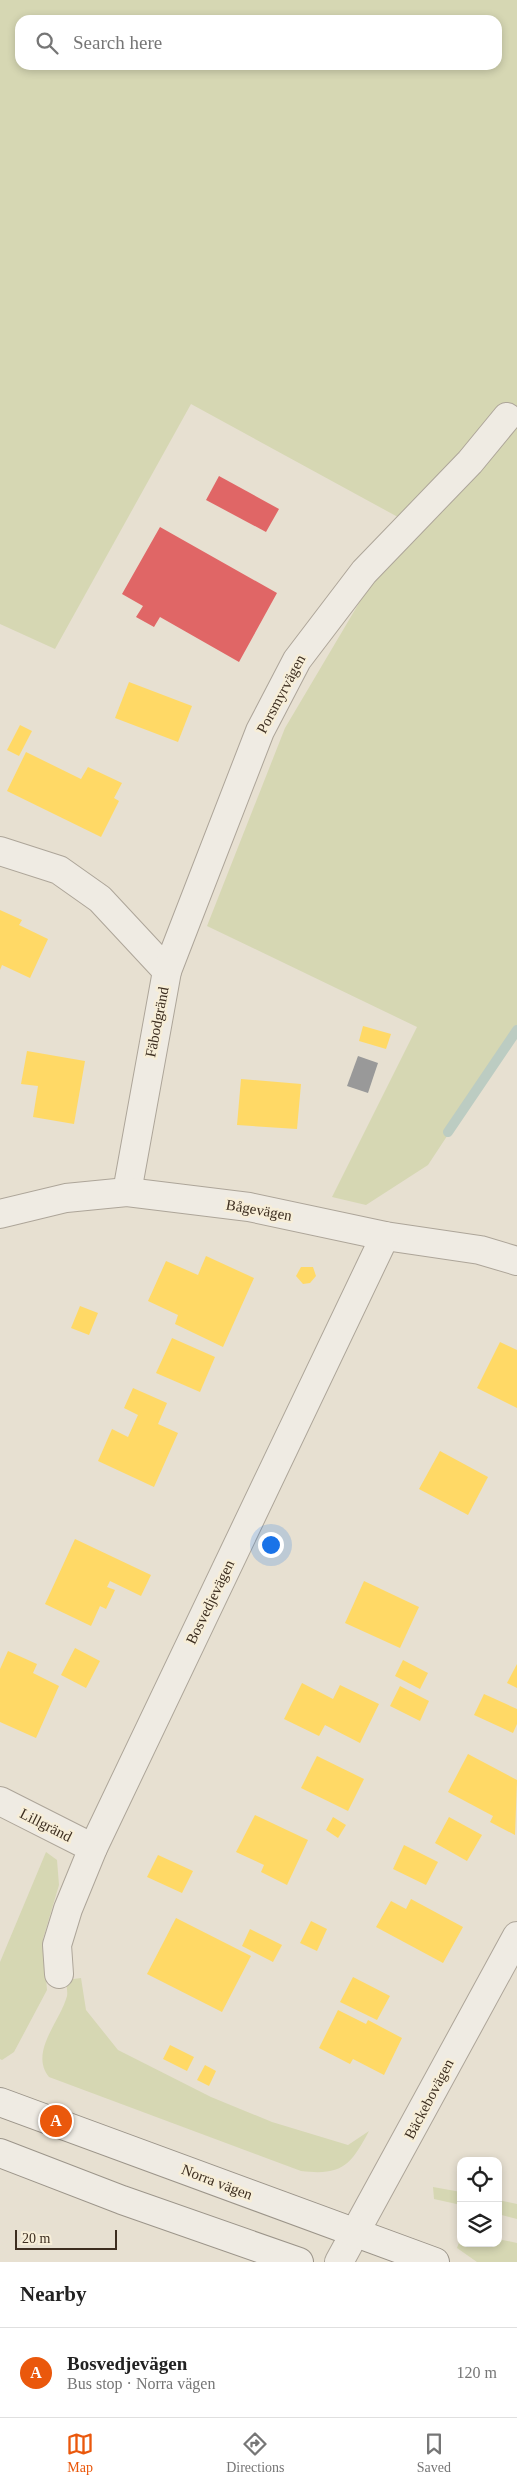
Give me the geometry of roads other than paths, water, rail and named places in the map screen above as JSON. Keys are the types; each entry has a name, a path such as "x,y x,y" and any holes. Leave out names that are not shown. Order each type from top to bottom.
{"street":[{"name":"Porsmyrvägen","path":"167,970 260,731 296,660 364,572 470,462 507,417"},
{"name":"Fäbodgränd","path":"0,851 59,870 100,900 167,970 127,1192"},
{"name":"Bågevägen","path":"0,1214 66,1198 127,1192 249,1206 385,1236 480,1250 517,1261"},
{"name":"Bosvedjevägen","path":"59,1974 57,1945 68,1909 93,1848 385,1236"},
{"name":"Lillgränd","path":"0,1801 93,1848"},
{"name":"Bäckebovägen","path":"339,2262 517,1936"},
{"name":"Norra vägen","path":"0,2102 435,2262"},
{"path":"0,2153 122,2200 299,2262"}],"waterway":[{"path":"448,1132 517,1030"}],"place":[{"name":"Bosvedjevägen","path":"56,2121"}]}
